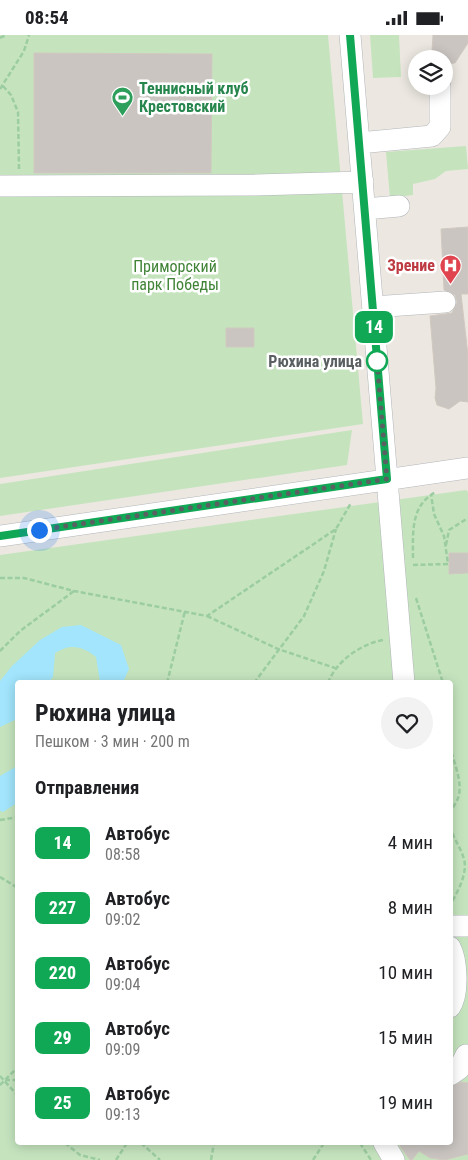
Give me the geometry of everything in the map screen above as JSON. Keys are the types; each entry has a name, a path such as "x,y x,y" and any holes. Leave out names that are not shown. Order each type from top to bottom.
{"street":[{"path":"350,35 387,479 407,568 400,638 404,680"},
{"path":"359,143 432,136 440,127 440,95"},
{"path":"0,186 245,185 363,182"},
{"path":"365,209 399,206"},
{"path":"373,307 445,302"},
{"path":"0,536 468,468"},
{"path":"453,927 468,926"},
{"path":"453,952 455,991 453,997"},
{"path":"453,1073 459,1069 461,1054"},
{"path":"385,1145 394,1160"}],"path":[{"path":"0,38 6,35"},
{"path":"0,89 24,51 29,35"},
{"path":"3,86 11,95 18,112 19,173"},
{"path":"432,487 432,494 434,514 446,546 448,564 407,568 414,521 418,511 432,494 438,491"},
{"path":"256,680 304,617 324,571 336,529 355,496"},
{"path":"446,546 449,530 468,518"},
{"path":"207,616 336,529"},
{"path":"0,578 24,578 74,591 207,616 278,649 336,668"},
{"path":"0,651 20,631 74,591"},
{"path":"415,592 442,680"},
{"path":"168,680 185,611"},
{"path":"330,680 336,668 348,656 379,641 400,638"},
{"path":"453,755 460,779 458,797 453,804"},
{"path":"0,820 15,818"},
{"path":"453,838 464,860 464,871 459,890 453,900"},
{"path":"0,877 15,885"},
{"path":"0,1085 15,1070"},
{"path":"0,1076 15,1092"},
{"path":"5,1080 15,1080"},
{"path":"68,1145 80,1155 100,1160"},
{"path":"116,1160 126,1145"},
{"path":"143,1145 160,1160"},
{"path":"211,1160 214,1145"},
{"path":"313,1160 323,1145"},
{"path":"361,1145 371,1160"}],"green space":[{"name":"Приморский парк Победы","path":"0,35 328,35 363,424 0,478"},
{"path":"370,35 399,35 401,77 373,78"},
{"path":"466,146 468,169 446,171 435,179 413,184 413,195 390,198 386,152"},
{"path":"352,430 347,465 0,516 0,484"},
{"path":"466,490 468,492 468,1160 0,1160 0,555"}],"water":[{"path":"81,625 121,645 129,669 124,680 100,680 96,657 81,648 66,648 55,653 53,677 51,680 15,680 15,720 0,727 0,681 12,666 40,640 62,627"},
{"path":"15,767 15,804 3,812 0,811 0,776"}],"building":[{"path":"433,35 468,35 468,43 455,63 453,63 453,50 432,50"},
{"name":"Теннисный клуб Крестовский","path":"34,53 212,54 211,173 34,173"},
{"path":"468,227 468,294 461,294 468,355 468,402 460,401 449,409 437,405 435,398 436,388 430,316 452,313 457,302 455,295 444,290 441,229"},
{"path":"226,328 254,328 254,347 226,347"},
{"path":"449,553 468,553 468,573 449,574"},
{"path":"461,1082 468,1083 468,1154 445,1160 430,1158 419,1151 410,1160 401,1145 453,1145 453,1086"}],"bus line":[{"name":"14","path":"0,536 387,479 350,35"}],"place":[{"name":"Теннисный клуб Крестовский","path":"123,116"},
{"name":"Зрение","path":"451,284"},
{"name":"Рюхина улица","path":"377,361"}],"route":[{"path":"39,530 387,479 377,361"}]}
